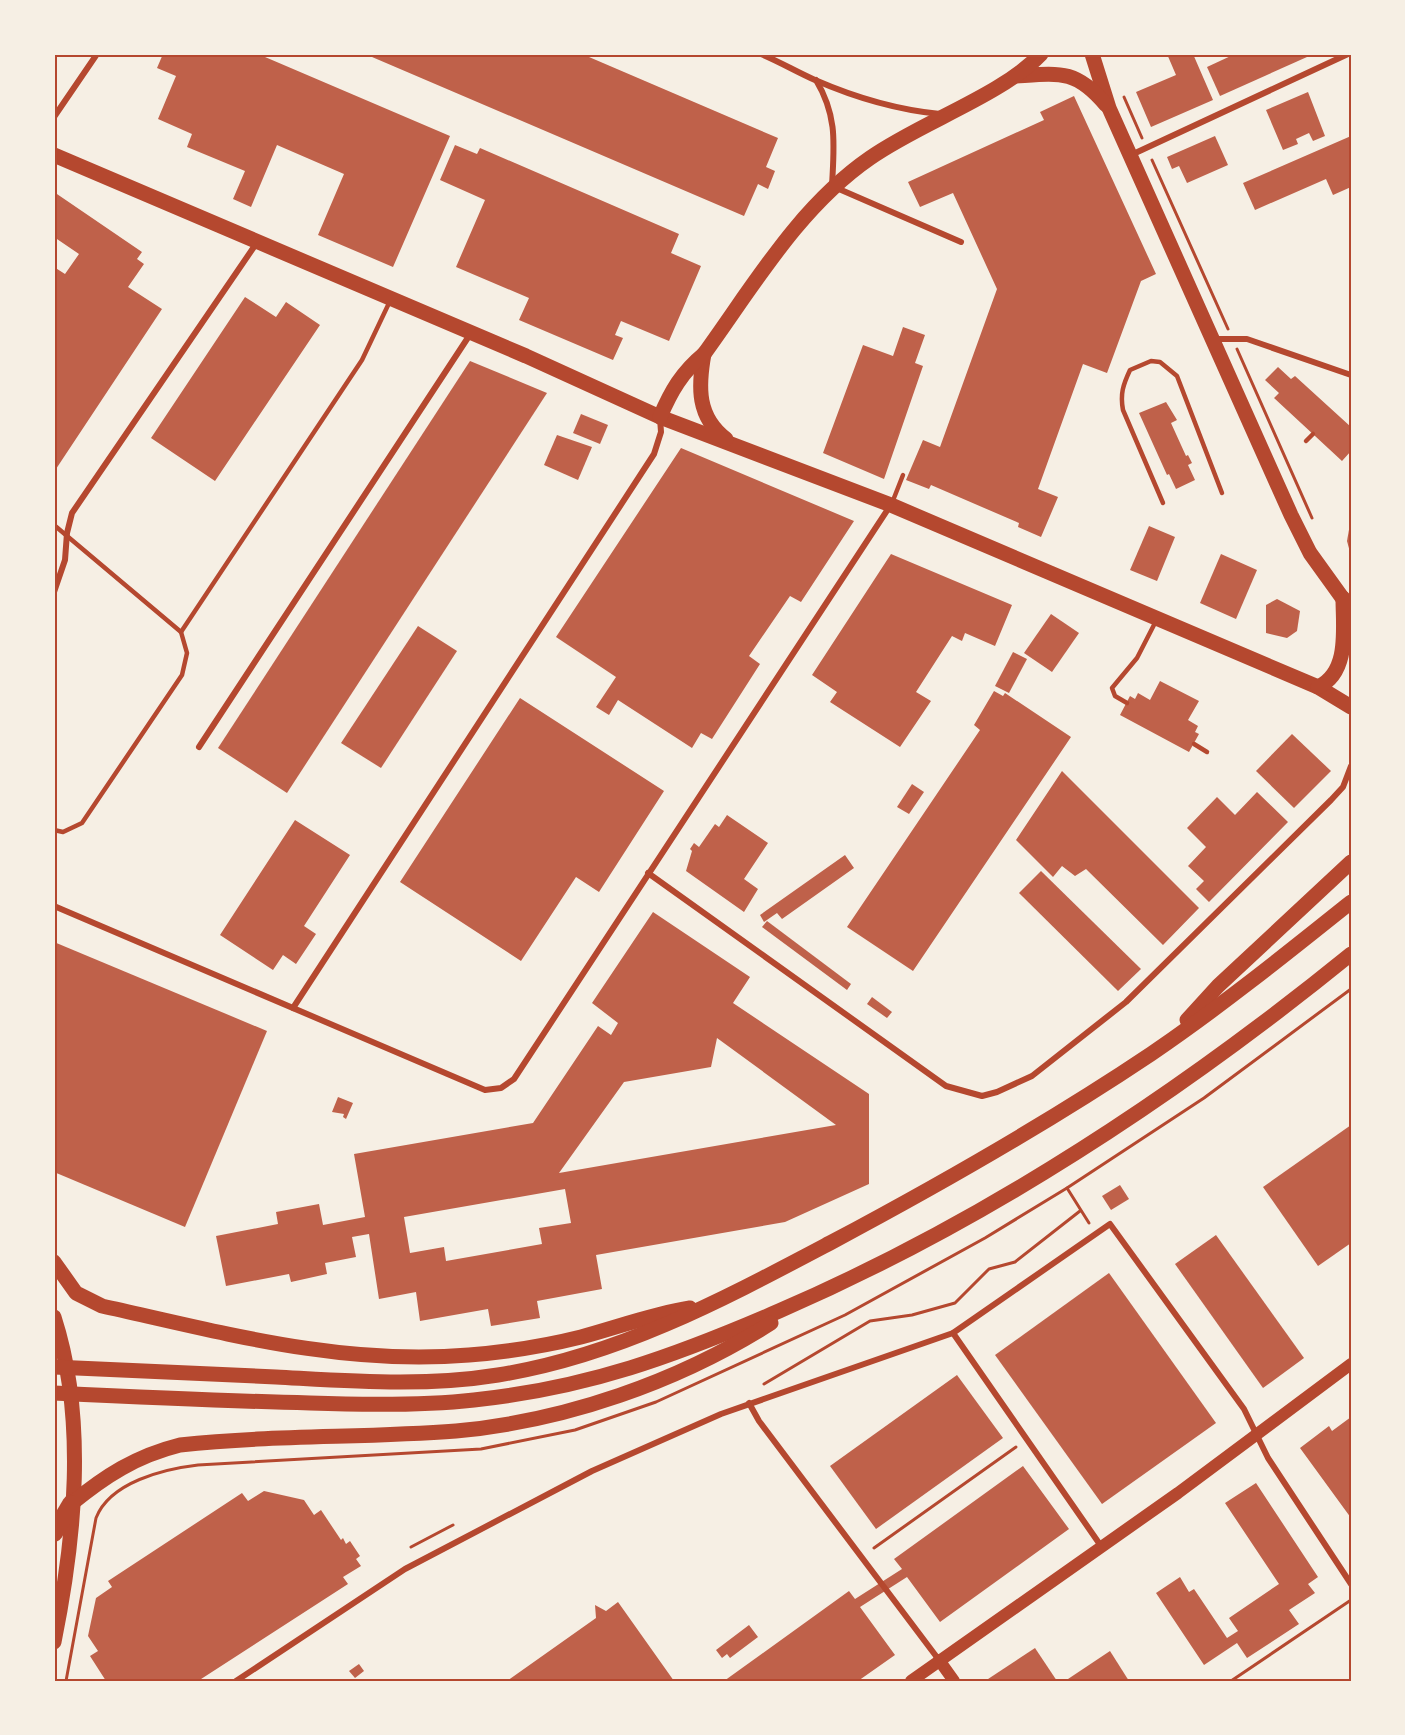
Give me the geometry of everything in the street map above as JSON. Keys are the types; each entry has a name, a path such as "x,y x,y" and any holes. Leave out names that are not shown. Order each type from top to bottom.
{"highway":[{"path":"54,1533 71,1504"}],"main road":[{"path":"660,417 676,383 687,368 704,354 790,236 832,186 905,135 1016,76 1041,54"},
{"path":"1092,54 1109,108 1303,542 1347,604 1341,656 1331,678 1318,687"},
{"path":"1016,76 1069,75 1089,85 1109,108"},
{"path":"54,155 391,298 660,417 891,505 1158,618 1318,687 1351,707"},
{"path":"704,354 700,390 706,419 717,432 736,446"},
{"path":"1165,1044 1218,986 1351,862"},
{"path":"54,1367 404,1382 497,1375 597,1352 711,1304 937,1184 1099,1088 1165,1044 1351,902"},
{"path":"54,1393 277,1402 445,1403 562,1387 660,1360 809,1298 975,1214 1100,1138 1176,1088 1351,954"},
{"path":"54,1262 76,1293 102,1306 295,1348 362,1356 462,1356 529,1347 579,1338 653,1314 711,1304"},
{"path":"71,1504 123,1465 150,1452 180,1445 458,1430 520,1421 579,1407 661,1378 717,1353 746,1338 809,1298"},
{"path":"54,1317 72,1400 74,1443 66,1574 54,1642"},
{"path":"910,1681 1256,1436 1351,1364"},
{"path":"939,1660 954,1681"}],"street":[{"path":"54,117 97,54"},
{"path":"761,54 816,80 914,111 944,114"},
{"path":"1130,155 1348,54"},
{"path":"816,80 832,114 835,134 832,186 961,242"},
{"path":"54,592 65,560 67,533 77,506 258,241"},
{"path":"199,747 471,333"},
{"path":"1212,339 1232,338 1260,343 1351,375"},
{"path":"293,1008 654,454 661,432 660,417"},
{"path":"54,906 484,1090 501,1089 514,1079 891,505"},
{"path":"648,873 946,1086 982,1096 997,1092 1032,1076 1126,1002 1331,800 1343,787 1351,766"},
{"path":"236,1681 309,1630 418,1562 592,1471 749,1403 953,1333 1110,1224 1244,1409 1256,1436 1350,1581"},
{"path":"953,1333 1101,1546"},
{"path":"749,1403 759,1421 939,1660"}],"lane":[{"path":"181,632 362,360 391,298"},
{"path":"1163,503 1123,410 1121,399 1122,387 1130,370 1150,361 1160,362 1177,376 1222,493"},
{"path":"1306,441 1313,434"},
{"path":"891,505 903,475"},
{"path":"54,525 67,533 181,632 187,653 182,675 82,822 63,832 54,830"},
{"path":"1127,703 1115,696 1112,688 1137,658 1158,618"},
{"path":"1194,744 1207,752"}],"path":[{"path":"1123,96 1314,522"},
{"path":"1067,1188 1089,1223"},
{"path":"764,1384 870,1321 912,1315 956,1303 989,1269 1015,1262 1080,1211"},
{"path":"874,1548 1016,1447"},
{"path":"411,1547 453,1525"},
{"path":"1231,1681 1351,1600"}],"building":[{"path":"163,54 258,54 450,136 393,267 318,235 344,174 277,145 251,207 233,199 245,171 187,147 192,134 158,119 176,76 157,68"},
{"path":"365,54 582,54 778,138 766,167 775,171 768,189 758,184 744,216"},
{"path":"1167,54 1193,54 1213,100 1151,127 1136,92 1176,75"},
{"path":"1235,54 1305,54 1307,57 1220,96 1207,67"},
{"path":"1308,92 1325,136 1313,141 1309,133 1296,139 1298,144 1283,150 1266,110"},
{"path":"1074,96 1156,274 1141,281 1107,373 1083,364 1038,489 1058,497 1041,537 1018,527 1019,523 931,485 929,489 906,480 923,440 940,447 997,289 953,193 920,207 908,182 1044,120 1040,112"},
{"path":"1215,136 1228,165 1187,183 1179,166 1172,169 1167,157"},
{"path":"1351,136 1351,187 1333,195 1326,179 1255,210 1243,183"},
{"path":"455,145 477,154 480,148 679,234 671,253 701,266 669,341 621,321 615,335 623,338 613,360 519,320 529,298 456,267 485,200 440,180"},
{"path":"54,192 142,252 137,259 144,264 128,287 162,309 54,472 54,267 65,274 79,254 54,237"},
{"path":"245,297 276,317 286,302 320,325 215,481 151,438"},
{"path":"903,327 925,335 915,363 923,366 884,479 823,453 863,345 893,356"},
{"path":"470,361 547,393 287,793 218,748"},
{"path":"1278,367 1291,379 1295,376 1351,427 1351,451 1342,461 1274,398 1279,393 1265,380"},
{"path":"1166,402 1177,420 1171,423 1186,456 1188,455 1192,463 1188,465 1195,480 1176,489 1169,474 1167,475 1139,413"},
{"path":"581,414 608,425 600,444 573,433"},
{"path":"557,435 592,447 578,480 544,465"},
{"path":"681,448 854,521 801,602 790,596 749,656 760,664 712,739 701,733 692,748 618,700 609,715 596,707 616,677 556,637"},
{"path":"1351,524 1351,556 1347,541"},
{"path":"1149,526 1175,537 1157,581 1130,570"},
{"path":"891,554 1012,605 995,646 965,633 962,641 952,636 916,692 931,701 900,747 830,702 837,692 812,675"},
{"path":"1221,554 1257,570 1236,619 1200,603"},
{"path":"1277,599 1300,611 1297,631 1287,638 1266,633 1266,605"},
{"path":"1051,614 1079,633 1052,672 1024,653"},
{"path":"418,626 457,651 381,768 341,743"},
{"path":"1013,652 1027,659 1009,693 995,686"},
{"path":"1160,681 1199,701 1188,720 1198,726 1195,732 1199,734 1189,752 1120,715 1130,696 1135,699 1138,693 1150,700"},
{"path":"994,691 1003,696 1005,693 1071,737 913,971 847,927 980,730 974,725"},
{"path":"520,698 664,791 599,892 576,877 521,961 400,882"},
{"path":"1292,734 1331,771 1294,808 1256,771"},
{"path":"1062,771 1199,908 1163,945 1086,869 1075,876 1062,866 1053,877 1016,840"},
{"path":"912,784 924,792 909,814 897,807"},
{"path":"1257,792 1288,822 1209,902 1196,889 1204,881 1188,866 1206,847 1187,828 1217,797 1235,815"},
{"path":"727,815 768,843 744,879 758,889 744,912 686,871 692,851 690,849 694,843 699,847 715,824 719,827"},
{"path":"295,820 350,855 304,926 316,934 296,964 283,955 273,970 220,935"},
{"path":"845,855 854,868 782,919 777,913 764,922 760,915"},
{"path":"1041,871 1141,969 1118,991 1019,893"},
{"path":"653,912 750,977 733,1003 869,1094 869,1184 785,1222 596,1255 602,1289 537,1301 540,1318 491,1326 488,1309 420,1321 416,1292 379,1299 369,1234 352,1237 356,1257 325,1263 327,1274 291,1282 289,1274 226,1286 216,1236 278,1224 276,1212 319,1204 323,1225 365,1217 354,1154 533,1123 598,1026 611,1035 618,1023 592,1003","holes":["717,1038 836,1125 559,1173 624,1082 711,1067","565,1189 571,1223 539,1228 542,1244 446,1261 444,1247 410,1253 404,1217"]},
{"path":"767,921 851,984 847,990 762,927"},
{"path":"54,942 267,1031 185,1227 54,1172"},
{"path":"872,997 892,1012 887,1018 867,1004"},
{"path":"338,1097 353,1103 346,1119 343,1117 344,1114 332,1112"},
{"path":"1351,1125 1351,1243 1318,1266 1263,1187"},
{"path":"1120,1185 1129,1199 1111,1210 1102,1196"},
{"path":"1216,1235 1304,1358 1263,1388 1175,1264"},
{"path":"1109,1273 1216,1423 1102,1504 995,1355"},
{"path":"957,1375 1003,1438 876,1529 830,1466"},
{"path":"1351,1417 1351,1518 1300,1448 1329,1426 1332,1431"},
{"path":"1023,1466 1069,1529 940,1622 907,1577 860,1607 895,1655 858,1681 724,1681 849,1591 855,1599 902,1569 894,1559"},
{"path":"1256,1483 1318,1577 1308,1584 1315,1593 1289,1610 1299,1624 1247,1658 1237,1643 1204,1665 1156,1593 1180,1577 1189,1592 1194,1589 1227,1638 1238,1631 1229,1618 1279,1584 1225,1503"},
{"path":"264,1491 304,1500 314,1515 321,1510 341,1540 343,1538 346,1544 350,1541 360,1556 356,1559 361,1566 343,1577 348,1584 198,1681 106,1681 90,1656 98,1651 88,1636 96,1598 112,1587 108,1581 242,1493 248,1501"},
{"path":"618,1602 674,1681 507,1681 596,1618 595,1605 606,1611"},
{"path":"749,1625 758,1637 730,1658 727,1654 722,1658 716,1650"},
{"path":"1035,1648 1057,1681 985,1681"},
{"path":"1110,1651 1129,1681 1065,1681"},
{"path":"359,1664 364,1671 355,1678 349,1671"}]}
